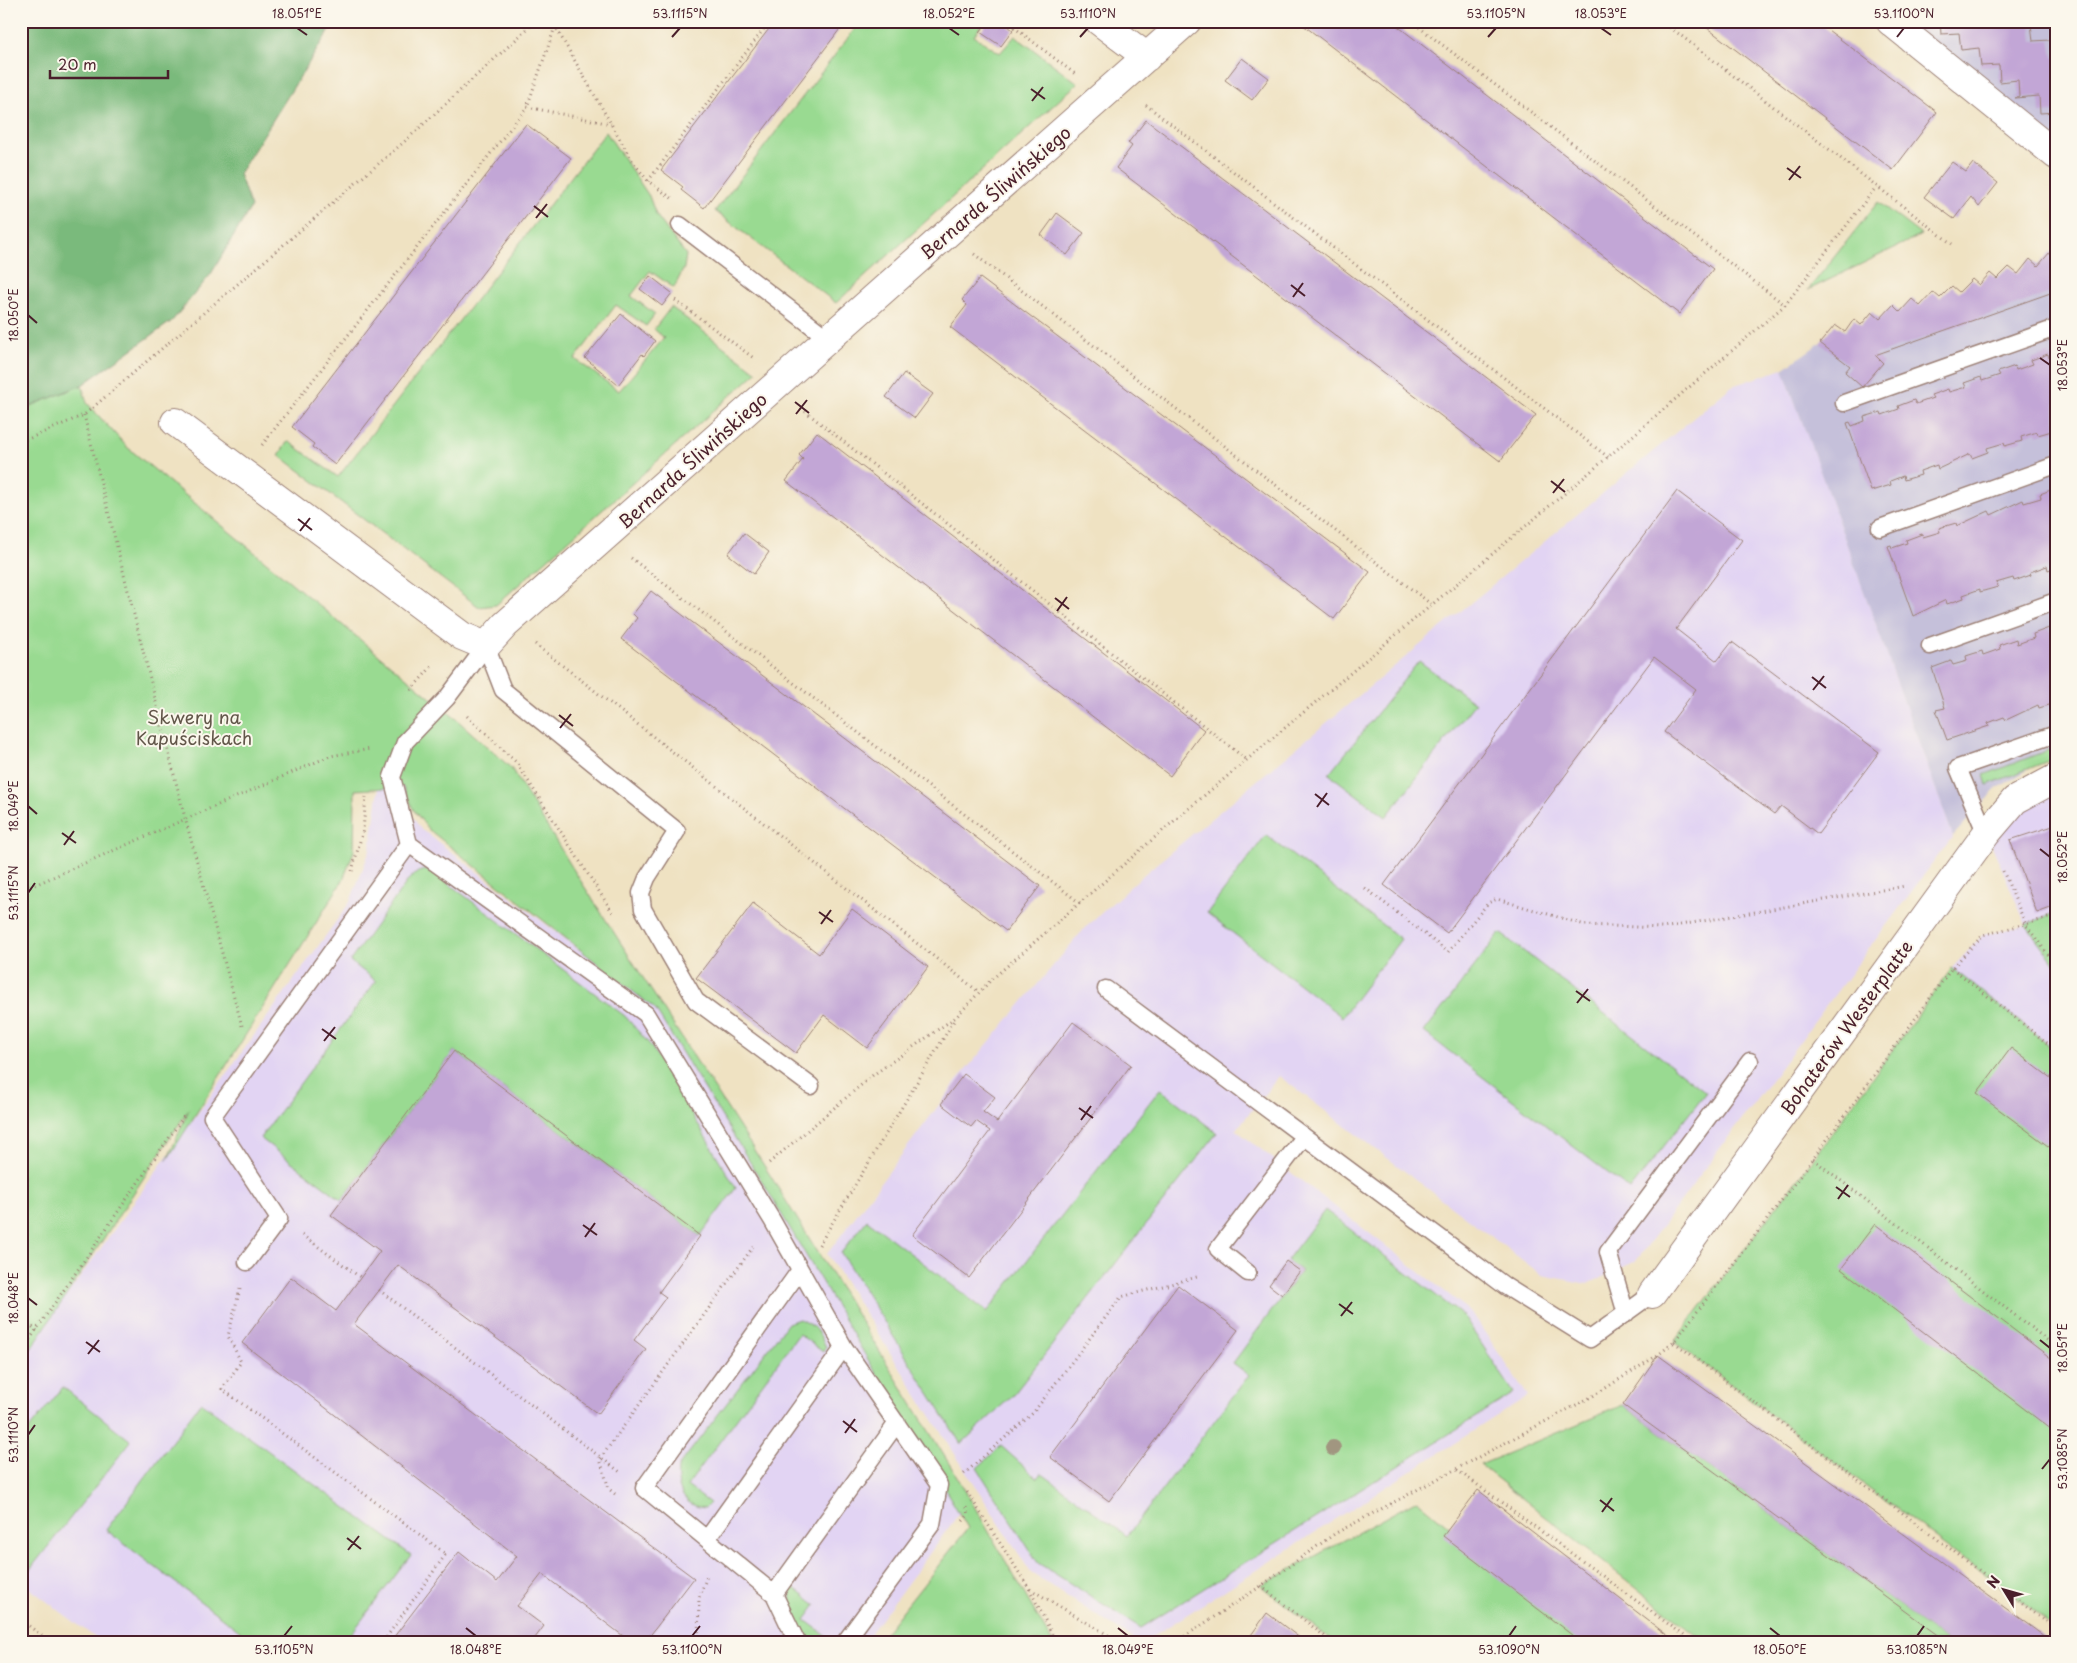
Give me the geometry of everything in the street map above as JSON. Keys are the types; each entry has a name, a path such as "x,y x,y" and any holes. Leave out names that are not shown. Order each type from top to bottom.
{"street":[{"path":"1099,21 1147,57"},
{"name":"Bernarda Śliwińskiego","path":"474,641 505,626 1187,21"},
{"path":"1890,21 2056,155"},
{"path":"175,422 474,641"},
{"name":"Bohaterów Westerplatte","path":"1652,1294 1986,834 2016,800 2047,781 2056,778"}],"lane":[{"path":"680,225 829,339"},
{"path":"1844,403 2056,328"},
{"path":"1880,528 2056,465"},
{"path":"1930,646 2056,601"},
{"path":"474,641 448,698 405,742 392,776 409,844 646,1014 772,1220 844,1347 939,1485 932,1524 845,1642"},
{"path":"474,641 503,690 677,831 647,878 640,893 642,909 696,1001 811,1086"},
{"path":"1986,834 1958,768 2056,734"},
{"path":"248,1262 279,1219 212,1117 409,844"},
{"path":"1106,989 1505,1286 1590,1339 1652,1294"},
{"path":"1626,1314 1608,1252 1750,1061"},
{"path":"1248,1272 1218,1249 1304,1137"},
{"path":"798,1642 774,1594 644,1488 800,1270"},
{"path":"707,1539 844,1347"},
{"path":"774,1594 897,1423"}],"path":[{"path":"21,442 84,414 404,142 536,21"},
{"path":"552,21 633,162 648,182 678,203"},
{"path":"648,182 770,21"},
{"path":"1006,21 1082,80"},
{"path":"1411,21 1785,305"},
{"path":"1662,21 1952,244"},
{"path":"262,446 527,107 555,26"},
{"path":"1141,101 1608,457"},
{"path":"527,107 612,125"},
{"path":"816,1250 956,1017 979,992 1247,760 1608,457 1785,305 1877,186"},
{"path":"973,254 1431,604"},
{"path":"675,300 758,361"},
{"path":"795,403 1247,760"},
{"path":"84,414 185,818 244,1031 249,1023"},
{"path":"624,553 1080,903"},
{"path":"527,638 979,992"},
{"path":"409,694 420,678 474,641"},
{"path":"420,678 448,698 516,762 616,917"},
{"path":"21,891 330,756 370,751 375,743"},
{"path":"350,875 363,830 366,791"},
{"path":"1986,834 2026,925 2056,964"},
{"path":"1365,888 1448,952 1488,903 1497,899 1585,925 1663,928 1906,886 1938,900"},
{"path":"1176,1642 1261,1586 1336,1533 1593,1396 1658,1355 1674,1342 1813,1159 1952,968 1983,935 2056,916"},
{"path":"1952,968 2056,1050"},
{"path":"765,1167 872,1075 956,1017"},
{"path":"21,1352 185,1114"},
{"path":"1813,1159 2056,1347"},
{"path":"279,1219 360,1277"},
{"path":"600,1459 772,1220"},
{"path":"248,1262 228,1336 241,1362 222,1389 446,1554 383,1642"},
{"path":"958,1478 1033,1413 1121,1297 1197,1277"},
{"path":"379,1290 600,1459 644,1488"},
{"path":"21,1317 37,1331"},
{"path":"1674,1342 2056,1628"},
{"path":"1457,1470 1693,1642"},
{"path":"961,1488 963,1497"},
{"path":"962,1523 968,1515 966,1506"},
{"path":"1261,1586 1332,1642"},
{"path":"1029,1588 1120,1642"},
{"path":"21,1620 50,1642"}],"shaded area":[{"path":"1904,21 2056,21 2056,144"},
{"path":"2056,250 2056,757 2036,765 1996,789 1953,836 1783,369 1820,343 1835,325 1845,331 1854,319 1861,325 1872,312 1880,319 1893,305 1900,312 1912,299 1920,306 1933,292 1940,298 1952,286 1959,292 1972,279 1979,285 1990,273 1997,278 2009,267 2018,274 2030,259 2038,265 2050,252"},
{"path":"1783,369 1953,836 1636,1261 1588,1284 1542,1275 1279,1076 1236,1130 1470,1311 1528,1396 1144,1642 1138,1642 1031,1573 827,1254 960,1077 1084,929 1142,876 1732,386"},
{"path":"2056,778 2056,1050 1952,968 1983,935 2026,925 1990,841"},
{"path":"404,787 409,811 420,828 658,1010 821,1270 961,1511 864,1642 101,1642 21,1582 21,1359 350,902 370,850 379,788"}],"green space":[{"path":"21,21 335,21 239,174 251,207 211,274 172,321 82,385 21,410"},
{"path":"861,21 984,21 974,36 1000,53 1015,36 1078,83 836,303 715,211"},
{"path":"606,132 649,196 656,215 686,255 684,268 674,288 650,271 631,296 655,314 646,326 616,305 575,359 619,391 664,338 654,329 671,307 757,372 496,605 479,607 279,455 288,441 338,477"},
{"path":"1878,202 1921,235 1808,290"},
{"name":"Skwery na Kapuściskach","path":"82,385 87,403 127,447 455,718 511,768 575,872 765,1167 958,1478 1052,1642 878,1642 968,1528 766,1188 655,1009 428,829 413,809 403,787 355,790 354,851 343,880 167,1160 189,1109 21,1364 21,410"},
{"path":"1419,661 1475,703 1386,817 1329,774"},
{"path":"2056,747 2056,758 1987,785 1984,775"},
{"path":"1266,835 1401,939 1342,1017 1207,913"},
{"path":"429,869 625,1016 651,1046 736,1188 700,1236 454,1051 342,1200 260,1138 376,981 350,961 409,879 418,872"},
{"path":"2056,912 2056,965 2026,925"},
{"path":"1500,933 1706,1092 1630,1190 1424,1032"},
{"path":"1952,968 2056,1051 2056,1628 1674,1342 1813,1159"},
{"path":"1160,1089 1217,1133 1014,1394 961,1444 841,1253 867,1220 987,1312"},
{"path":"1325,1210 1463,1316 1514,1393 1141,1628 1038,1563 977,1468 1001,1446 1037,1478 1041,1473 1127,1536 1249,1375 1233,1363 1301,1271 1287,1260"},
{"path":"799,1319 816,1330 826,1347 823,1352 799,1334 687,1486 710,1503 705,1508 691,1504 682,1494 678,1482 678,1467 788,1323"},
{"path":"63,1387 131,1441 24,1577 21,1575 21,1439"},
{"path":"201,1402 411,1555 345,1642 254,1642 106,1530"},
{"path":"1623,1405 1948,1642 1705,1642 1480,1465"},
{"path":"1417,1500 1587,1642 1334,1642 1261,1586"},
{"path":"793,1587 816,1605 805,1620 828,1637 819,1641 810,1640 803,1634 793,1614 791,1594"}],"building":[{"path":"775,21 846,21 704,208 681,190 683,187 661,170"},
{"path":"988,21 1002,21 1013,30 1001,46 980,32"},
{"path":"1298,21 1391,21 1713,269 1679,314"},
{"path":"1698,21 1816,21 1937,112 1893,170"},
{"path":"1940,21 2013,21 2014,25 2031,24 2033,41 2050,40 2053,58 2056,57 2056,112 2040,113 2039,96 2015,98 2019,96 2018,80 2000,82 1999,65 1981,66 1979,48 1961,50 1959,33 1941,34"},
{"path":"1242,58 1269,78 1252,100 1225,80"},
{"path":"1146,120 1536,415 1500,461 1116,168 1132,146 1128,143"},
{"path":"526,124 571,158 335,465 312,447 314,444 292,427"},
{"path":"1952,162 1966,172 1973,163 1998,183 1979,207 1971,197 1954,219 1924,197"},
{"path":"1057,213 1084,233 1067,255 1041,235"},
{"path":"2050,252 2056,257 2056,291 1875,355 1883,363 1862,387 1845,372 1850,366 1820,343 1835,325 1845,332 1854,319 1861,325 1872,312 1880,319 1893,305 1900,312 1912,299 1920,306 1933,292 1940,298 1952,286 1959,292 1972,279 1979,285 1990,273 1997,279 2009,267 2018,274 2030,259 2038,266"},
{"path":"650,276 672,293 662,306 640,289"},
{"path":"980,278 1370,572 1334,619 950,327 967,305 962,300"},
{"path":"621,314 655,341 644,356 642,354 618,385 585,358"},
{"path":"2048,354 2049,358 2056,356 2055,430 2038,435 2037,432 2021,437 2022,441 2005,446 2004,443 1987,448 1988,452 1972,458 1970,454 1938,469 1937,465 1920,471 1921,475 1904,480 1903,476 1890,481 1891,485 1871,491 1847,423 1850,422 1852,426 1865,421 1864,417 1881,412 1882,415 1899,409 1898,406 1914,400 1916,404 1933,398 1931,395 1948,389 1949,392 1966,387 1964,383 1981,377 1982,381 2000,375 1998,372 2015,366 2016,370 2033,364 2031,360"},
{"path":"904,373 933,394 915,418 886,397"},
{"path":"817,432 1204,730 1170,776 786,481 803,459 799,455"},
{"path":"2056,488 2056,567 2048,570 2047,566 2030,572 2031,575 2014,581 2013,578 1996,583 1998,587 1980,592 1980,589 1963,595 1964,598 1947,604 1946,600 1913,616 1888,546 1891,545 1892,548 1907,543 1906,540 1922,534 1923,537 1940,532 1939,528 1956,523 1957,526 1989,511 1991,515 2023,500 2024,503 2041,498 2040,494"},
{"path":"1677,491 1742,540 1676,629 1717,661 1732,642 1879,752 1818,834 1781,806 1774,814 1664,732 1696,689 1654,657 1447,933 1384,885"},
{"path":"744,533 769,552 754,574 728,554"},
{"path":"651,591 1040,886 1006,931 621,639 637,618 633,614"},
{"path":"2049,628 2051,632 2056,630 2056,703 2039,708 2038,705 2006,720 2004,717 1988,723 1989,726 1947,740 1936,710 1945,708 1932,668 1951,661 1953,665 1967,661 1966,656 1982,651 1983,655 2000,649 1999,645 2016,639 2017,644 2034,638 2033,634"},
{"path":"2056,825 2056,906 2037,913 2010,840"},
{"path":"753,903 819,954 852,909 928,967 867,1048 824,1015 796,1053 696,978"},
{"path":"1073,1022 1131,1065 969,1278 912,1235 990,1131 976,1121 971,1127 941,1104 964,1074 995,1097 983,1112 997,1122"},
{"path":"2011,1048 2056,1082 2056,1152 1977,1093"},
{"path":"454,1051 700,1236 659,1292 666,1297 634,1340 646,1349 598,1414 398,1265 354,1324 694,1578 645,1642 631,1642 542,1574 517,1606 544,1626 532,1642 390,1642 459,1552 497,1582 517,1556 242,1343 291,1277 336,1311 380,1251 331,1215"},
{"path":"1875,1224 2056,1362 2056,1433 1841,1269"},
{"path":"1286,1261 1300,1271 1282,1295 1269,1285"},
{"path":"1178,1285 1238,1330 1109,1501 1050,1457"},
{"path":"1658,1355 2052,1642 1948,1642 1623,1405"},
{"path":"1478,1490 1676,1642 1581,1642 1443,1536"},
{"path":"1267,1613 1305,1642 1246,1642"}]}
